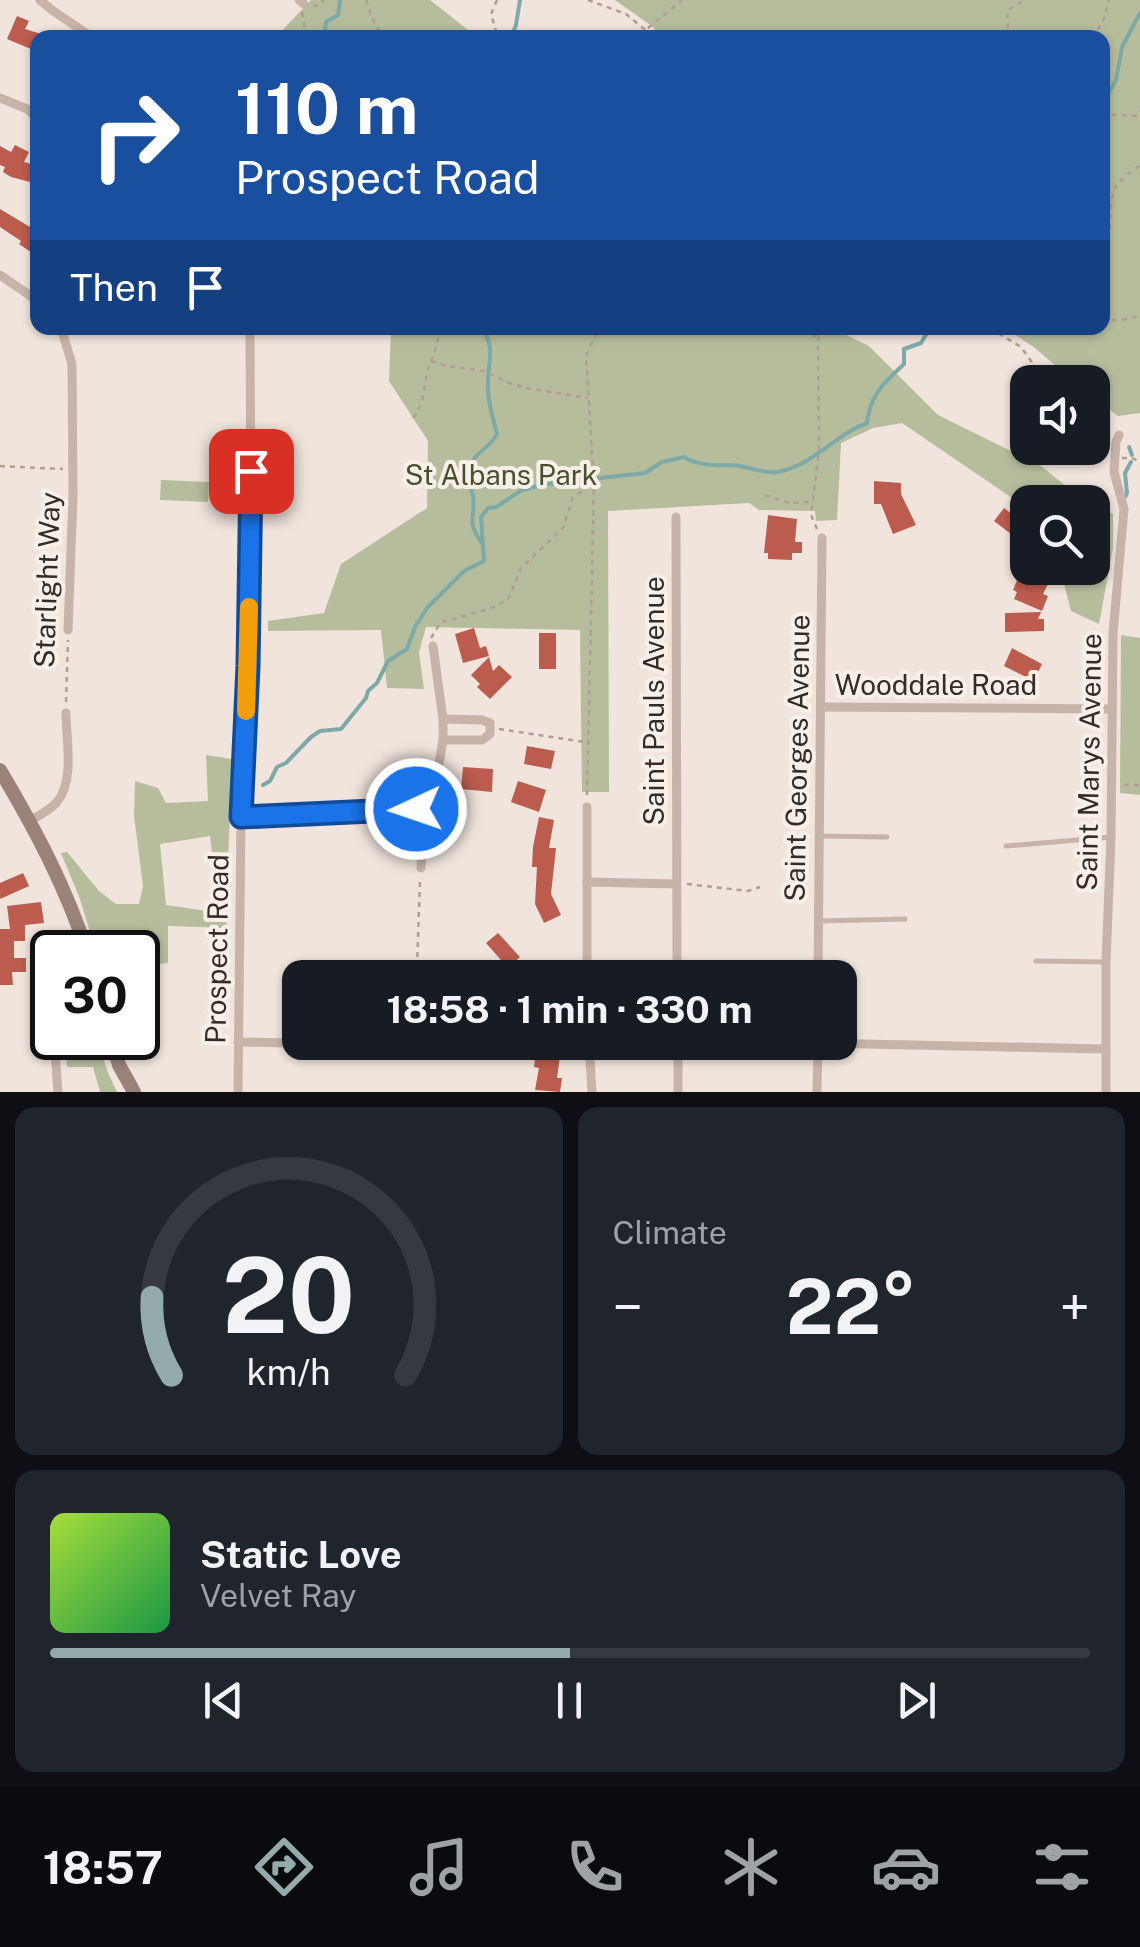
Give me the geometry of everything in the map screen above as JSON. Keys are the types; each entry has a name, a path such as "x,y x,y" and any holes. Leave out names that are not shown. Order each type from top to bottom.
{"street":[{"path":"40,0 82,30"},
{"path":"0,98 30,112"},
{"path":"0,275 30,296"},
{"name":"Starlight Way","path":"62,335 72,364 68,630"},
{"name":"Prospect Road","path":"238,1092 241,817 251,506 250,335"},
{"name":"Saint Marys Avenue","path":"1106,1092 1114,633 1124,509 1114,472 1119,435"},
{"name":"Saint Pauls Avenue","path":"676,518 677,960"},
{"name":"Saint Georges Avenue","path":"818,960 822,538"},
{"path":"241,817 416,809 432,800 444,720 432,646"},
{"name":"Wooddale Road","path":"821,706 1112,709"},
{"path":"30,820 57,802 64,789 66,713"},
{"path":"443,740 482,740 490,734 490,724 482,720 444,720"},
{"path":"0,770 62,883 79,930"},
{"path":"421,868 424,804"},
{"path":"586,960 587,807"},
{"path":"587,882 676,884"},
{"path":"238,1042 282,1043"},
{"path":"857,1044 1106,1049"},
{"path":"56,1060 58,1092"},
{"path":"118,1060 134,1092"},
{"path":"590,1060 592,1092"},
{"path":"678,1060 678,1092"},
{"path":"817,1092 818,1060"}],"lane":[{"path":"818,836 887,837"},
{"path":"1006,846 1112,837"},
{"path":"818,921 905,919"},
{"path":"1036,961 1106,962"}],"path":[{"path":"305,30 302,2 317,6 324,0"},
{"path":"366,0 379,30"},
{"path":"495,30 490,9 496,0"},
{"path":"588,0 626,14 647,30 682,0"},
{"path":"1007,30 1006,11 1024,0"},
{"path":"1098,30 1109,0"},
{"path":"1110,114 1137,116 1140,111"},
{"path":"1110,235 1114,190 1140,165"},
{"path":"1110,320 1140,316"},
{"path":"413,418 423,402 439,335"},
{"path":"587,807 594,467 586,356 596,335"},
{"path":"813,335 819,337 818,459 812,519 822,538"},
{"path":"1003,335 1021,347 1034,365"},
{"path":"431,361 484,371 512,384 545,392 589,398"},
{"path":"1110,456 1140,462"},
{"path":"0,466 72,470"},
{"path":"432,646 431,636 441,622 508,600 521,568 563,528 573,497 594,484"},
{"path":"765,495 788,503 812,502"},
{"name":"Starlight Way","path":"66,713 68,630"},
{"path":"503,730 586,742"},
{"path":"1112,785 1140,786"},
{"path":"418,960 421,868"},
{"path":"699,884 748,890 760,887"}],"green space":[{"path":"311,0 430,0 468,30 283,30"},
{"path":"615,0 1140,0 1140,413 1118,416 1110,410 1110,365 1054,365 1016,335 1110,335 1110,30 655,30"},
{"name":"St Albans Park","path":"391,335 846,335 869,346 938,415 1010,451 1010,465 1039,465 1065,485 1010,485 1010,496 902,423 873,428 841,443 837,520 816,521 815,511 759,510 749,503 608,511 609,792 582,792 580,630 426,627 419,652 424,689 387,688 381,630 268,631 268,621 324,613 341,564 427,508 428,441 389,381"},
{"path":"161,480 209,482 208,502 160,500"},
{"path":"1110,512 1113,514 1110,564"},
{"path":"1064,585 1106,585 1099,624 1071,611"},
{"path":"1121,635 1140,638 1140,795 1120,793"},
{"path":"206,755 232,759 227,887 216,887 210,836 160,844 166,905 227,914 226,928 168,926 168,963 160,964 160,930 89,930 61,853 67,852 99,891 116,904 139,904 143,886 134,816 135,781 158,788 166,803 208,801"},
{"path":"66,1060 104,1060 117,1092 100,1092 93,1067 67,1067"}],"building":[{"path":"17,16 29,21 25,29 30,31 30,49 7,39"},
{"path":"15,145 29,152 24,162 30,164 30,182 3,172 0,146 11,152"},
{"path":"0,209 30,227 30,252 19,244 21,241 0,227"},
{"path":"874,481 901,483 901,494 916,525 893,534 881,504 874,504"},
{"path":"1004,508 1010,512 1010,533 994,521"},
{"path":"768,515 797,519 795,542 802,542 802,553 792,553 792,560 768,559 768,553 764,553"},
{"path":"1015,585 1048,585 1042,611 1014,599 1017,592 1013,590"},
{"path":"1041,612 1038,619 1044,619 1044,631 1005,632 1005,613"},
{"path":"474,628 480,648 486,646 489,656 463,663 455,634"},
{"path":"539,633 556,633 556,669 539,669"},
{"path":"1012,648 1042,664 1034,681 1004,666"},
{"path":"489,657 493,671 499,665 512,677 490,699 471,675"},
{"path":"527,746 555,751 551,769 524,764"},
{"path":"463,767 493,769 492,792 461,789"},
{"path":"518,781 546,790 539,812 511,802"},
{"path":"539,817 554,820 549,848 556,848 551,894 561,915 544,923 535,904 537,867 532,867"},
{"path":"23,873 29,886 0,899 0,883"},
{"path":"41,902 44,923 25,925 25,941 14,941 14,958 26,958 26,972 12,972 13,985 0,985 0,929 10,929 7,906"},
{"path":"498,933 520,957 501,960 486,943"},
{"path":"535,1060 560,1060 560,1092 535,1090 539,1068 534,1067"}],"waterway":[{"path":"325,30 326,22 338,15 340,0"},
{"path":"514,30 520,0"},
{"path":"1110,91 1122,47 1140,13"},
{"path":"482,543 472,524 473,496 467,474 473,460 497,434 488,396 490,348 486,335"},
{"path":"263,785 311,737 320,731 341,729 377,683 388,661 407,649 427,608 464,571 484,561 481,517 488,508 522,490 645,473 662,462 684,457 765,472 790,469 867,423 875,397 904,364 904,349 921,343 926,335"},
{"path":"1129,447 1132,455"},
{"path":"1125,497 1125,473 1131,462"}],"slow traffic":[{"path":"246,711 249,607"}],"route":[{"path":"251,471 241,817 416,809"}]}
